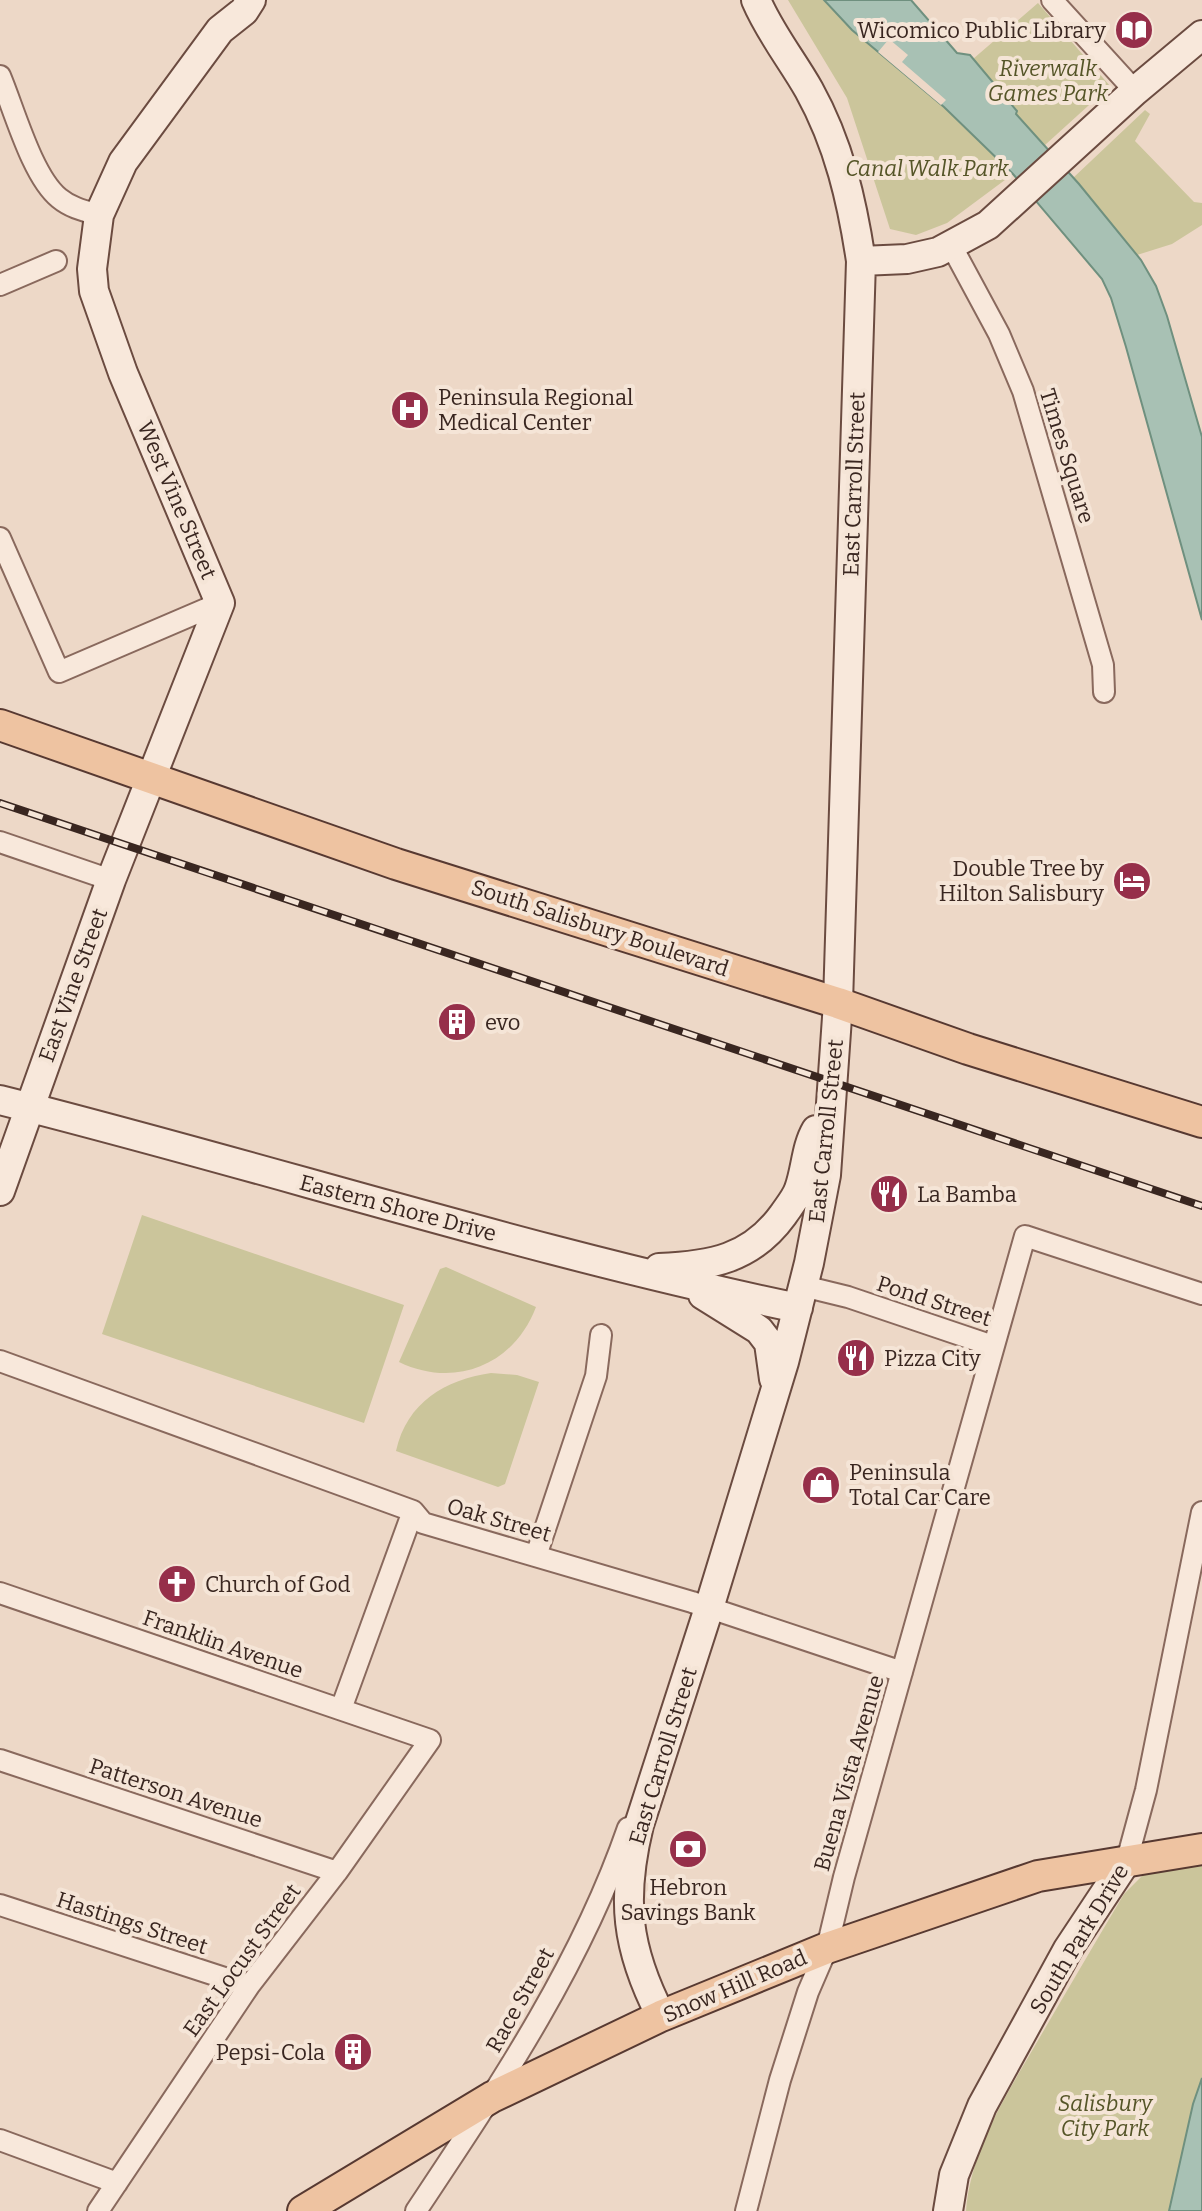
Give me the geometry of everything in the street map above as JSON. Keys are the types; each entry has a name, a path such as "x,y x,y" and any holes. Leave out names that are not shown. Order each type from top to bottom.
{"main road":[{"name":"South Salisbury Boulevard","path":"0,725 396,864 1202,1122"},
{"name":"Snow Hill Road","path":"303,2211 492,2097 661,2016 827,1948 1038,1876 1202,1849"}],"street":[{"name":"West Vine Street","path":"220,30 229,0"},
{"name":"West Vine Street","path":"150,779 220,603 123,373 94,291 94,246 99,215 123,162 220,30 244,11 251,0"},
{"name":"East Carroll Street","path":"661,2016 647,1987 631,1938 627,1898 631,1859 646,1802 776,1389 800,1297 826,1175 838,1003 861,261 851,198 828,128 809,90 765,21 756,0"},
{"path":"1052,0 1135,91"},
{"path":"861,261 907,259 938,252 988,225 1135,91 1202,35"},
{"path":"0,76 45,182 72,207 99,215"},
{"name":"Times Square","path":"951,245 999,334 1023,391 1103,665 1104,692"},
{"path":"0,285 56,261"},
{"path":"0,538 59,672 220,603"},
{"name":"East Vine Street","path":"0,1191 150,779"},
{"path":"0,842 111,880"},
{"name":"Eastern Shore Drive","path":"0,1100 685,1285 800,1297"},
{"path":"625,1269 697,1266 754,1246 770,1232 797,1195 806,1171 811,1140 831,1106"},
{"name":"Pond Street","path":"800,1297 848,1297 993,1346 1025,1236 1202,1294"},
{"path":"685,1285 759,1330 769,1343 776,1389"},
{"path":"536,1556 596,1376 601,1335"},
{"name":"Buena Vista Avenue","path":"746,2211 780,2080 808,1992 827,1948 844,1877 993,1346"},
{"name":"Oak Street","path":"0,1361 413,1511 423,1523 709,1608 902,1672"},
{"path":"341,1709 413,1511"},
{"name":"South Park Drive","path":"948,2211 954,2175 982,2106 1068,1949 1127,1860 1146,1790 1202,1512"},
{"name":"Franklin Avenue","path":"0,1593 430,1740"},
{"name":"East Locust Street","path":"98,2211 249,1986 337,1872 430,1740"},
{"name":"Patterson Avenue","path":"0,1760 337,1872"},
{"name":"Race Street","path":"416,2211 492,2097 534,2027 598,1906 629,1823 646,1802"},
{"name":"Hastings Street","path":"0,1905 249,1986"},
{"path":"0,2140 117,2183"}],"green space":[{"name":"Canal Walk Park","path":"788,0 824,0 852,30 944,107 1013,174 947,223 916,235 890,229 847,98"},
{"name":"Riverwalk Games Park","path":"1038,3 1110,86 1045,145 1015,114 1017,111 973,59"},
{"path":"1145,110 1150,114 1135,141 1194,202 1202,203 1202,225 1172,244 1137,255 1073,178"},
{"path":"142,1215 404,1305 364,1423 102,1334"},
{"path":"446,1267 536,1307 526,1327 498,1357 461,1372 420,1370 399,1362 440,1269"},
{"path":"491,1373 517,1375 539,1382 505,1484 498,1487 396,1451 409,1419 430,1396 458,1381"},
{"name":"Salisbury City Park","path":"1202,1857 1202,2211 966,2211 975,2164 993,2120 1124,1894 1148,1870"}],"shaded area":[{"path":"824,0 911,0 957,53 970,55 1017,111 1016,114 1141,260 1156,286 1167,316 1202,437 1202,620 1126,347 1102,279 1013,174 944,107 852,30"},
{"path":"1202,2078 1202,2211 1169,2211 1193,2104"}],"pier":[{"path":"889,39 908,55 902,62 946,100 941,105 878,52"}],"railway":[{"path":"0,803 1202,1206"}],"place":[{"name":"Wicomico Public Library","path":"1134,30"},
{"name":"Peninsula Regional Medical Center","path":"410,410"},
{"name":"Double Tree by Hilton Salisbury","path":"1132,881"},
{"name":"evo","path":"457,1022"},
{"name":"La Bamba","path":"889,1194"},
{"name":"Pizza City","path":"856,1358"},
{"name":"Peninsula Total Car Care","path":"821,1485"},
{"name":"Church of God","path":"177,1584"},
{"name":"Hebron Savings Bank","path":"688,1849"},
{"name":"Pepsi-Cola","path":"353,2052"}]}
